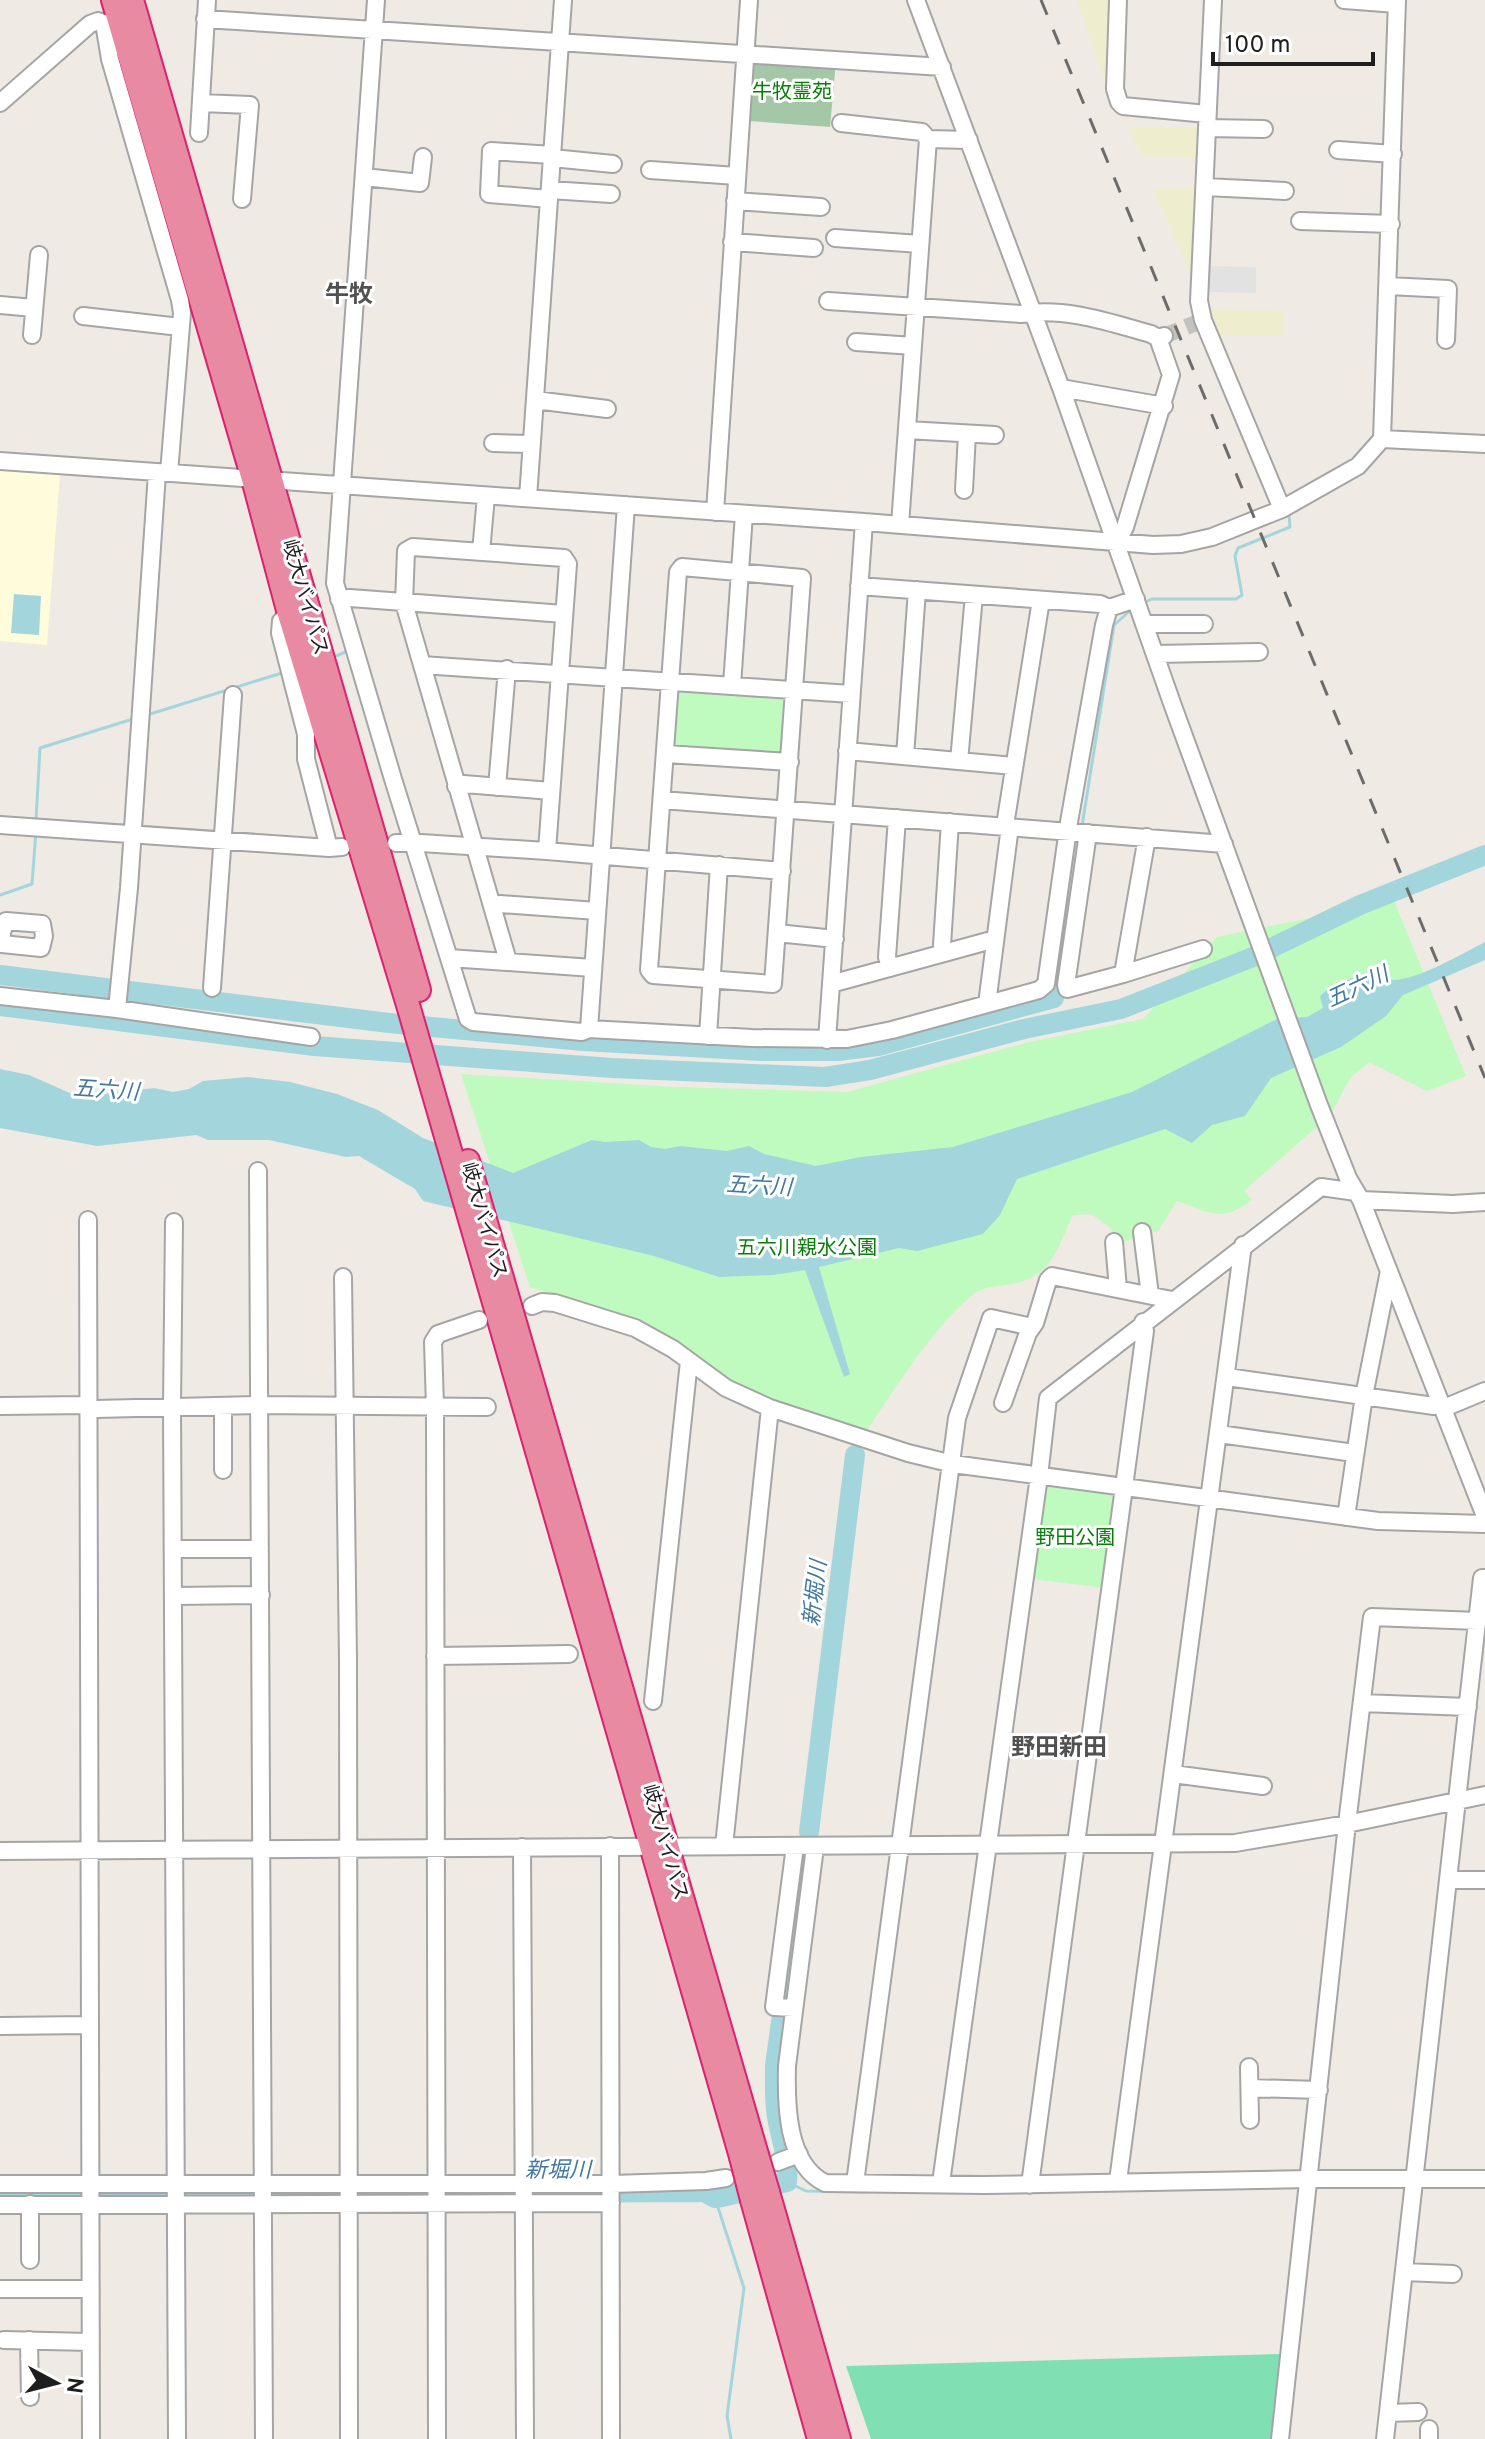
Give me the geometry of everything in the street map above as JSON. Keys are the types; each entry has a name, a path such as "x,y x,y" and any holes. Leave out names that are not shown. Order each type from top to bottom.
{"highway":[{"name":"岐大バイパス","path":"113,0 263,480 289,614 415,1004"},
{"name":"岐大バイパス","path":"132,0 263,480 491,1268 660,1848 759,2158 760,2196 819,2439"},
{"name":"岐大バイパス","path":"760,2196 839,2439"}],"street":[{"path":"199,133 207,0"},
{"path":"376,0 335,583 468,1019 473,1022 582,1032 589,1029 847,1039 892,1030 1039,990 1046,984 1068,830 1109,608"},
{"path":"528,498 563,0"},
{"path":"715,512 749,0"},
{"path":"916,0 1061,388 1319,1105 1389,1271 1485,1516"},
{"path":"1118,0 1115,89 1123,106 1264,129"},
{"path":"1213,0 1200,321 1282,509"},
{"path":"0,461 864,522 1116,543 1181,544 1212,537 1282,509 1358,466 1382,439 1397,2 1344,0"},
{"path":"205,19 942,67"},
{"path":"0,103 90,24 98,21 104,23 110,59 180,300 180,327 140,718 117,1009"},
{"path":"201,103 250,105 242,199"},
{"path":"841,123 922,132 928,139 969,140"},
{"path":"900,525 928,139"},
{"path":"1338,150 1393,154"},
{"path":"611,194 489,194 491,151 613,164"},
{"path":"364,177 420,183 423,157"},
{"path":"650,170 737,176"},
{"path":"1205,187 1285,191"},
{"path":"735,201 821,207"},
{"path":"1300,221 1391,224"},
{"path":"835,238 920,244"},
{"path":"732,242 814,248"},
{"path":"32,335 39,255"},
{"path":"1388,286 1448,289 1446,340"},
{"path":"828,301 1021,314 1045,310 1087,316 1161,337 1171,375 1125,527 1116,543"},
{"path":"0,305 34,308"},
{"path":"86,315 180,327"},
{"path":"856,342 913,346"},
{"path":"1061,388 1164,406"},
{"path":"535,400 607,409"},
{"path":"907,430 995,435"},
{"path":"964,490 967,434"},
{"path":"1382,439 1485,444"},
{"path":"493,443 532,444"},
{"path":"481,552 486,496"},
{"path":"589,1029 626,505"},
{"path":"732,685 744,514"},
{"path":"827,1040 864,522"},
{"path":"508,961 404,603 406,551 413,547 564,558 568,564 547,851"},
{"path":"682,567 741,571 802,578 773,984 653,975 649,970 678,572 682,567"},
{"path":"859,586 1100,604 1109,608 1136,599"},
{"path":"905,756 917,590"},
{"path":"959,761 974,595"},
{"path":"339,599 564,614"},
{"path":"987,1004 1009,834 1006,819 1041,600"},
{"path":"0,825 336,847 306,759 306,734 280,633 281,621 289,614"},
{"path":"1145,626 1204,624"},
{"path":"1155,654 1259,652"},
{"path":"422,665 851,694"},
{"path":"497,787 507,669"},
{"path":"212,988 233,695"},
{"path":"847,751 1014,766"},
{"path":"666,754 790,762"},
{"path":"456,786 464,784 551,791"},
{"path":"662,800 1224,844"},
{"path":"890,968 887,957 897,818"},
{"path":"944,953 950,822"},
{"path":"1088,833 1067,989 1203,949"},
{"path":"1123,974 1147,837"},
{"path":"396,843 547,851 782,871"},
{"path":"708,1036 719,865"},
{"path":"493,906 597,911"},
{"path":"777,933 835,939"},
{"path":"832,981 838,982 995,941"},
{"path":"449,958 593,968"},
{"path":"0,996 117,1009 311,1037"},
{"path":"258,1171 264,2439"},
{"path":"941,2183 1048,1398 1321,1187 1358,1196 1453,1204 1485,1202"},
{"path":"88,1220 91,2439"},
{"path":"174,1222 172,1406 177,2439"},
{"path":"1142,1232 1150,1295"},
{"path":"1114,1242 1118,1289"},
{"path":"1118,2181 1243,1245"},
{"path":"1346,1517 1354,1453 1389,1271"},
{"path":"1003,1403 1052,1276 1172,1300"},
{"path":"343,1277 349,2439"},
{"path":"532,1306 542,1302 555,1303 635,1328 726,1388 770,1408 908,1453 953,1464 1378,1521 1485,1524"},
{"path":"855,2183 957,1418 991,1318 1032,1327"},
{"path":"437,2439 433,1342 438,1334 479,1320"},
{"path":"1030,2185 1145,1331 1143,1322"},
{"path":"653,1701 689,1361"},
{"path":"1227,1377 1434,1406 1485,1391"},
{"path":"0,1406 87,1405 96,1409 259,1405 487,1407"},
{"path":"223,1406 223,1470"},
{"path":"724,1846 770,1408"},
{"path":"1219,1434 1354,1453"},
{"path":"173,1549 260,1549"},
{"path":"1385,2439 1456,1801 1482,1578 1485,1578"},
{"path":"174,1596 261,1595"},
{"path":"1280,2439 1372,1617 1478,1621"},
{"path":"435,1656 569,1654"},
{"path":"1362,1703 1468,1707"},
{"path":"1173,1774 1263,1786"},
{"path":"0,1851 1235,1843 1347,1824 1485,1795"},
{"path":"610,1846 611,2439"},
{"path":"794,2008 774,2007 795,1846"},
{"path":"522,1847 525,2439"},
{"path":"815,1847 786,2092 797,2155 812,2177 825,2183 1030,2185 1118,2181 1485,2179"},
{"path":"1448,1880 1485,1880"},
{"path":"0,2026 89,2025"},
{"path":"1249,2067 1250,2120"},
{"path":"1250,2088 1319,2090"},
{"path":"759,2158 797,2155"},
{"path":"0,2184 90,2194 612,2193 726,2178"},
{"path":"0,2205 30,2204 90,2194"},
{"path":"30,2204 30,2260"},
{"path":"1404,2272 1453,2274"},
{"path":"1,2289 90,2289"},
{"path":"4,2340 90,2342"},
{"path":"29,2340 30,2397"},
{"path":"1388,2413 1418,2412"}],"shaded area":[{"path":"1209,266 1256,267 1256,293 1209,292"},
{"path":"0,470 60,474 47,645 0,641"}],"green space":[{"path":"1077,0 1112,0 1109,88 1105,81"},
{"name":"牛牧霊苑","path":"752,55 836,61 830,127 749,121"},
{"path":"1127,127 1199,128 1198,158 1142,156"},
{"path":"1153,188 1195,188 1194,273 1190,274"},
{"path":"1210,310 1284,311 1283,336 1219,335"},
{"path":"675,690 787,694 785,755 669,746"},
{"name":"五六川親水公園","path":"1394,901 1466,1076 1427,1091 1369,1062 1351,1077 1330,1115 1244,1191 1252,1200 1232,1212 1215,1214 1177,1201 1158,1231 1116,1244 1111,1228 1091,1214 1073,1215 1056,1252 1042,1270 1020,1282 979,1291 955,1311 914,1361 865,1433 755,1398 679,1345 635,1321 530,1287 461,1074 675,1087 847,1092 1025,1043 1143,1019 1217,937"},
{"name":"野田公園","path":"1045,1484 1118,1493 1106,1588 1033,1579"},
{"path":"1280,2354 1272,2439 871,2439 846,2366"}],"water":[{"path":"14,594 41,596 39,635 11,633"},
{"path":"1485,942 1485,960 1403,995 1386,1016 1341,1047 1271,1078 1245,1116 1212,1125 1192,1143 1165,1129 1017,1179 1000,1215 983,1234 917,1251 899,1248 819,1267 850,1374 844,1377 805,1270 774,1275 719,1277 654,1256 423,1201 415,1189 359,1156 346,1157 269,1140 208,1140 196,1135 97,1146 0,1128 0,1069 29,1075 79,1097 154,1088 173,1092 189,1089 203,1081 248,1077 290,1082 337,1094 378,1110 423,1138 513,1173 592,1140 639,1140 651,1147 665,1149 680,1146 727,1151 749,1146 764,1154 816,1166 861,1157 953,1147 1132,1092 1277,1019 1307,1017 1323,1008 1320,996 1330,987 1370,971 1391,980 1415,976"}],"waterway":[{"path":"1143,603 1152,599 1236,599 1242,595 1235,556 1238,548 1290,527 1289,513"},
{"path":"1082,826 1114,625 1132,609"},
{"path":"331,658 348,651"},
{"path":"147,715 285,672"},
{"path":"36,820 40,748 136,718"},
{"path":"0,895 32,884 36,831"},
{"name":"五六川","path":"0,1006 314,1046 612,1068 825,1077 870,1070 1024,1029 1121,1009 1253,957 1360,905 1485,855"},
{"path":"1054,998 1071,893"},
{"path":"0,975 389,1023 583,1041 762,1051 838,1051 878,1046 1054,998"},
{"name":"新堀川","path":"809,1832 855,1455"},
{"name":"新堀川","path":"0,2196 704,2192 715,2198 787,2182 786,2157 776,2111 775,2065 804,1859"},
{"path":"787,2182 806,2191 867,2192"},
{"path":"1131,2190 1279,2188"},
{"path":"715,2198 744,2288 727,2416 731,2439"}],"tunnel":[{"path":"1164,336 1196,323"}],"railway":[{"path":"1041,0 1485,1078"}],"district":[{"name":"牛牧","path":"349,294"},
{"name":"野田新田","path":"1059,1747"}]}
